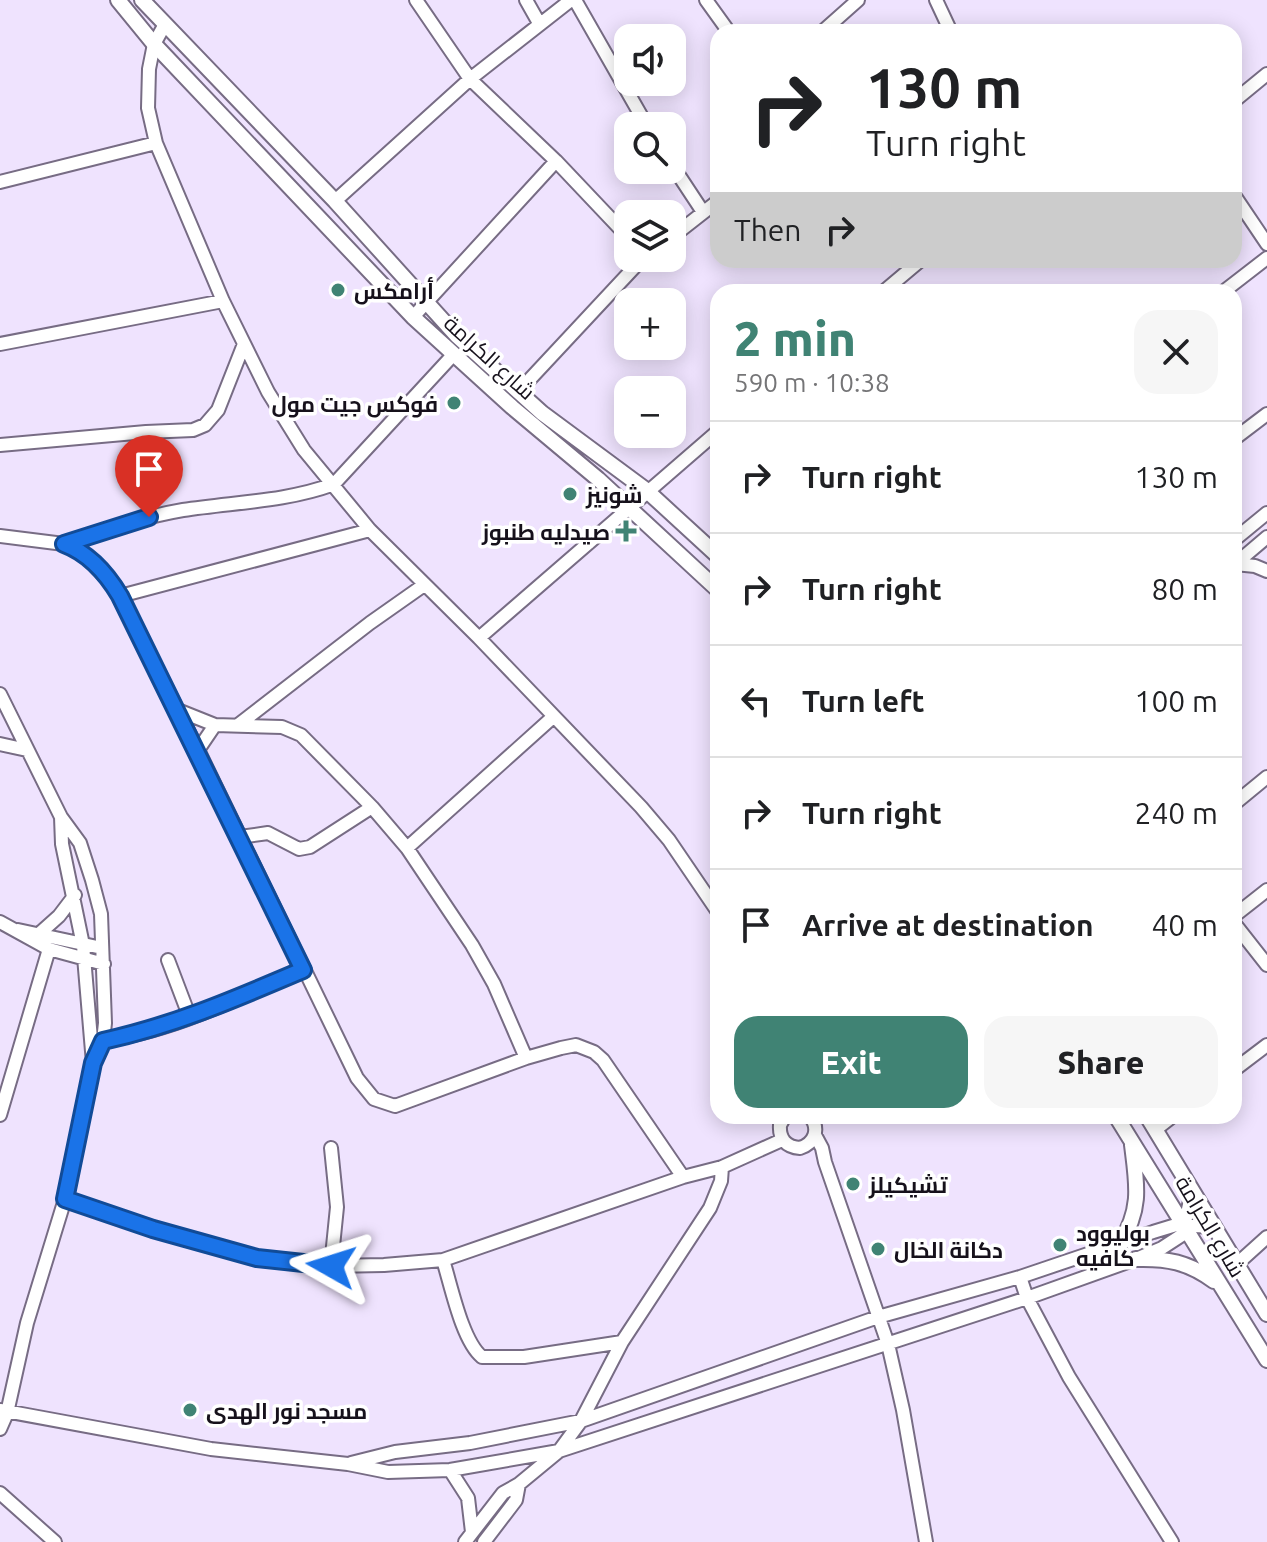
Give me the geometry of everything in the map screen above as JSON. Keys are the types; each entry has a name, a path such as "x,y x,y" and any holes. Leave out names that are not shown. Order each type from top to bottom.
{"street":[{"name":"شارع الكرامة","path":"118,0 154,44 413,317 710,583"},
{"name":"شارع الكرامة","path":"142,0 335,201 457,336 518,392 646,490 710,549"},
{"path":"416,0 470,79 556,161 614,222"},
{"path":"526,0 539,23"},
{"path":"335,201 470,79 539,23 573,0 639,112"},
{"path":"706,0 723,24"},
{"path":"831,24 858,0"},
{"path":"936,0 947,24"},
{"path":"164,26 154,44 147,90 156,143 223,301 268,392 304,450 370,530 641,807 669,840 710,900"},
{"path":"1242,94 1267,74"},
{"path":"0,182 156,143"},
{"path":"413,317 556,161"},
{"path":"685,184 703,212"},
{"path":"686,226 710,207"},
{"path":"1242,207 1267,244"},
{"path":"1233,284 1267,258"},
{"path":"892,284 909,268"},
{"path":"518,392 630,272"},
{"path":"0,344 223,301"},
{"path":"0,445 193,430 205,425 218,410 244,344"},
{"path":"64,544 149,517 307,494 334,484 453,355"},
{"path":"1242,433 1267,414"},
{"path":"479,638 710,438"},
{"path":"1242,533 1267,513"},
{"path":"120,596 370,530"},
{"path":"0,536 64,544 79,550 114,586 366,1091 384,1104 395,1106 526,1058 576,1045 594,1052 603,1060 683,1177"},
{"path":"1242,558 1267,537"},
{"path":"1242,565 1267,571"},
{"path":"238,725 424,585"},
{"path":"0,694 61,817 80,843 101,914 104,964 93,1063 65,1199 27,1323 0,1429"},
{"path":"175,709 215,725 282,727 301,735 372,807 407,848 472,945 494,984 526,1058"},
{"path":"407,848 553,717"},
{"path":"198,750 215,725"},
{"path":"0,744 27,750"},
{"path":"1242,797 1267,777"},
{"path":"240,837 268,833 299,849 310,847 372,807"},
{"path":"61,817 62,844 75,895 96,1042"},
{"path":"1242,910 1267,890"},
{"path":"40,933 59,916 75,895"},
{"path":"0,922 49,949 104,964"},
{"path":"15,929 102,948"},
{"path":"1242,934 1267,965"},
{"path":"1242,942 1246,939"},
{"path":"0,1115 49,949"},
{"path":"168,960 190,1018"},
{"path":"96,1042 145,1033 190,1018 303,970"},
{"path":"1242,1064 1267,1045"},
{"path":"781,1124 782,1140 793,1147 806,1146 815,1135 814,1124"},
{"name":"شارع الكرامة","path":"1121,1124 1267,1360"},
{"name":"شارع الكرامة","path":"1152,1124 1267,1314"},
{"path":"1155,1130 1163,1124"},
{"path":"815,1135 888,1344 926,1542"},
{"path":"65,1199 153,1229 257,1258 331,1266 443,1260 683,1177 722,1167 782,1140"},
{"path":"1120,1244 1132,1224 1137,1202 1132,1141"},
{"path":"806,1146 811,1154 825,1162"},
{"path":"331,1148 337,1207 331,1266"},
{"path":"468,1537 503,1493 559,1451 581,1421 622,1342 710,1208 721,1181 722,1167"},
{"path":"4,1411 211,1449 348,1464 388,1472 450,1470 559,1451 1027,1298 1136,1259 1182,1235 1192,1192"},
{"path":"348,1464 395,1452 470,1443 581,1421 878,1317 1020,1277 1163,1229 1186,1225 1213,1227"},
{"path":"1237,1264 1266,1240"},
{"path":"1136,1259 1180,1262 1200,1271 1221,1287"},
{"path":"443,1260 463,1324 474,1348 482,1357 524,1357 622,1342"},
{"path":"1020,1277 1027,1298 1069,1377 1172,1542"},
{"path":"450,1470 468,1498 468,1537"},
{"path":"484,1542 516,1500 519,1484"},
{"path":"0,1493 55,1542"}],"place":[{"name":"أرامكس","path":"338,290"},
{"name":"فوكس جيت مول","path":"454,403"},
{"name":"شونيز","path":"570,494"},
{"name":"صيدليه طنبوز","path":"626,531"},
{"name":"تشيكيلز","path":"853,1184"},
{"name":"بوليوود كافيه","path":"1060,1245"},
{"name":"دكانة الخال","path":"878,1249"},
{"name":"مسجد نور الهدى","path":"190,1410"}],"route":[{"path":"149,517 64,544 79,550 92,562 120,596 303,970 190,1018 145,1033 103,1041 93,1063 65,1199 153,1229 257,1258 331,1266"}]}
